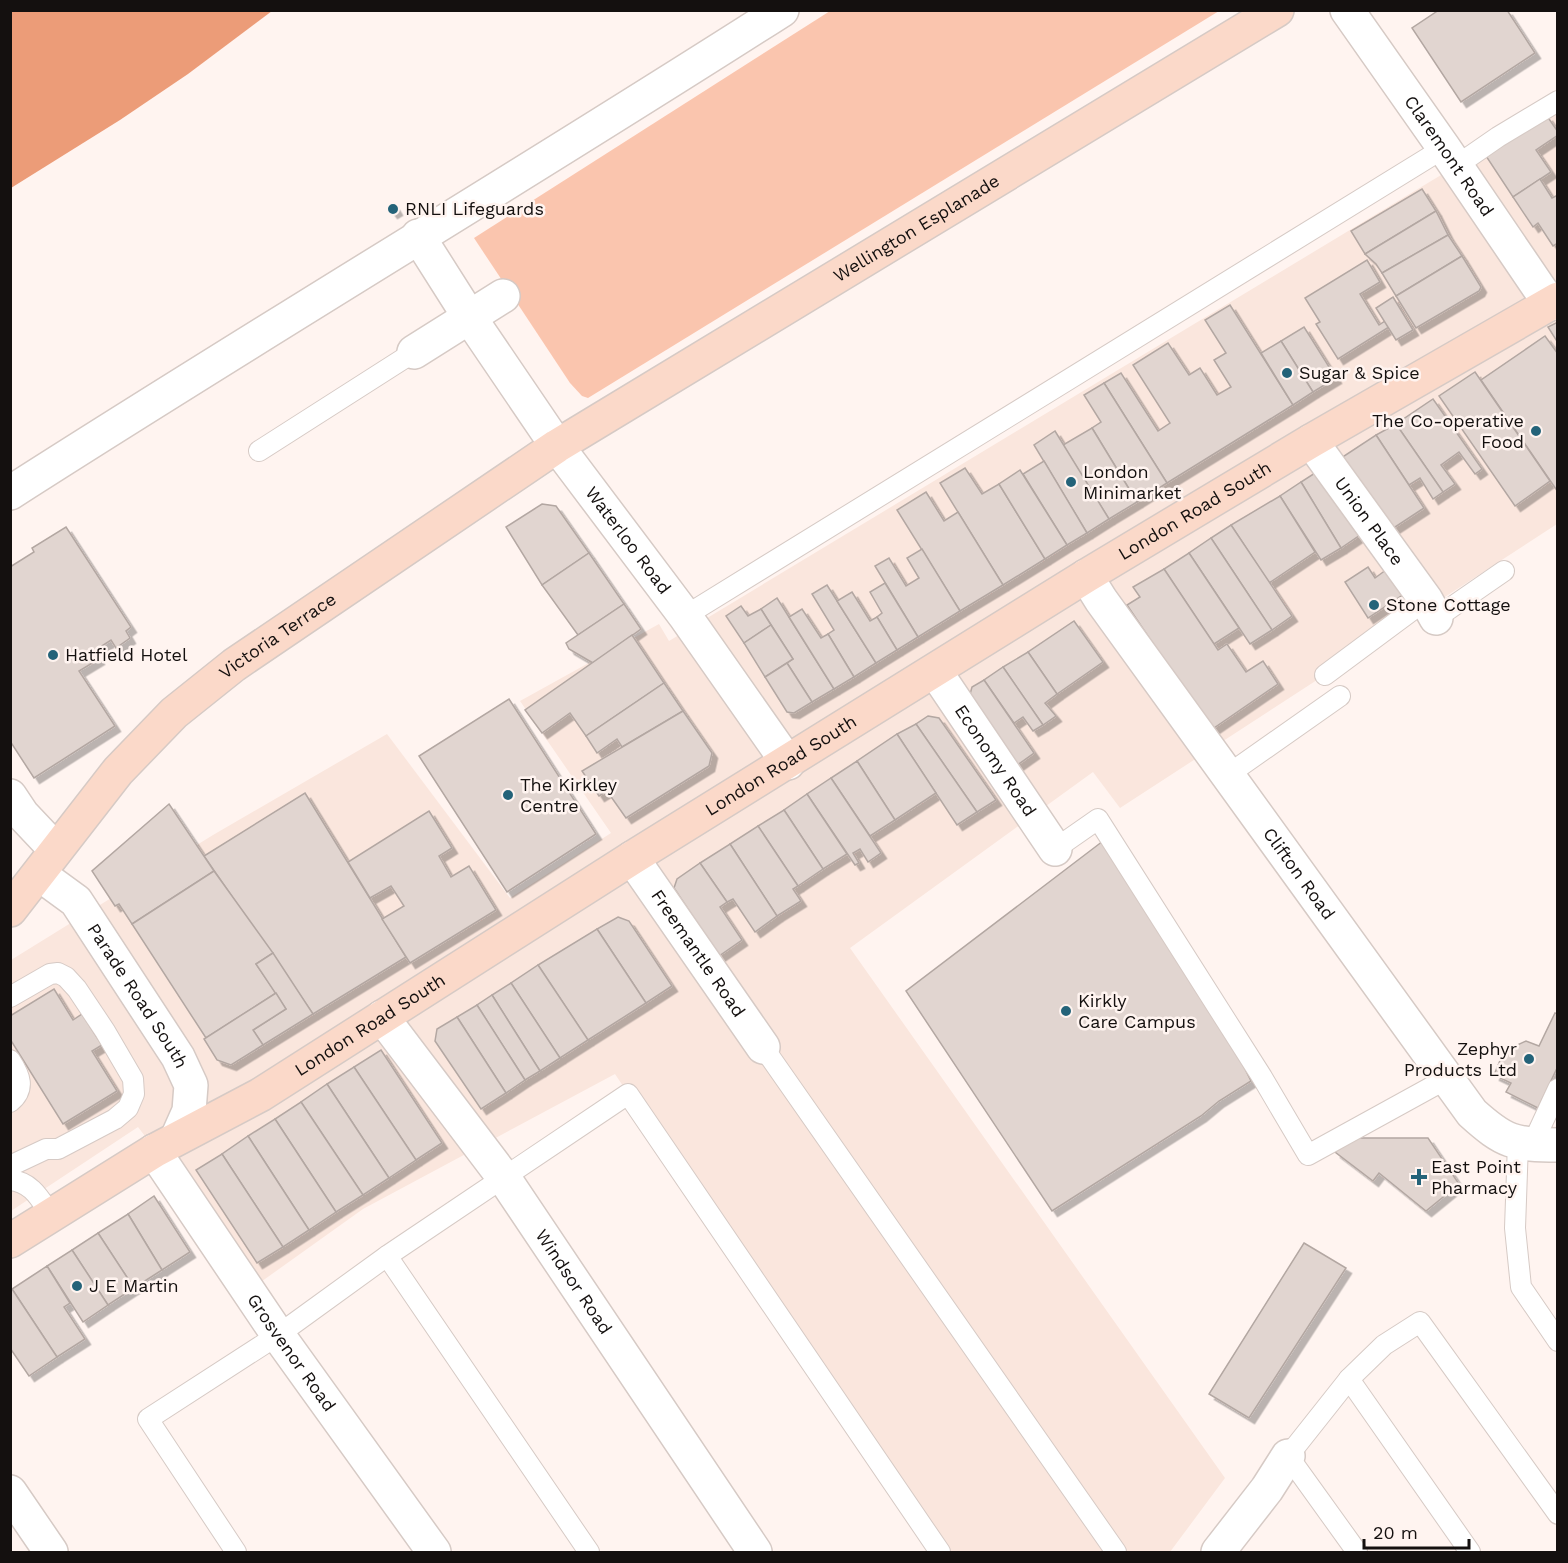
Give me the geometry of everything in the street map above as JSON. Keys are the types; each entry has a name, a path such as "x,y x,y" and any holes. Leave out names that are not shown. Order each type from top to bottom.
{"main road":[{"name":"Wellington Esplanade","path":"557,446 1277,10"},
{"name":"London Road South","path":"10,1241 165,1145 260,1095 632,858 1086,576 1311,441 1554,302"},
{"name":"Victoria Terrace","path":"10,910 118,771 174,713 234,665 557,446"}],"street":[{"path":"10,493 418,236 598,128 782,10"},
{"name":"Claremont Road","path":"1347,10 1554,302"},
{"name":"Waterloo Road","path":"418,236 470,318 557,446 685,616 788,763"},
{"path":"414,352 503,296"},
{"name":"Union Place","path":"1311,441 1431,609"},
{"name":"Clifton Road","path":"1086,576 1101,600 1472,1113 1493,1132 1536,1144"},
{"name":"Economy Road","path":"935,671 1055,849"},
{"name":"Parade Road South","path":"10,796 47,862 178,1057 191,1085 189,1112 165,1145"},
{"name":"Freemantle Road","path":"632,858 763,1047"},
{"name":"Windsor Road","path":"382,1017 504,1178 755,1552"},
{"name":"Grosvenor Road","path":"165,1145 278,1335 434,1552"},
{"path":"1218,1552 1267,1490 1288,1456"},
{"path":"10,1492 51,1552"}],"lane":[{"path":"685,616 1450,157 1498,137 1557,101"},
{"path":"259,451 414,352"},
{"path":"1325,675 1431,609 1504,571"},
{"path":"1229,774 1340,696"},
{"path":"1055,849 1098,819 1263,1077 1308,1155 1448,1078"},
{"path":"10,997 50,974 58,973 66,977 105,1030 133,1079 134,1094 128,1108 115,1119 58,1149 46,1149 10,1167"},
{"path":"763,1047 1116,1552"},
{"path":"10,1060 21,1081 20,1091 10,1102"},
{"path":"1557,1089 1536,1144 1515,1228 1521,1287 1557,1341"},
{"path":"236,1552 148,1419 278,1335 387,1256 628,1094 940,1552"},
{"path":"10,1180 26,1184 35,1191 51,1215"},
{"path":"387,1256 589,1552"},
{"path":"1357,1552 1288,1456 1348,1379 1384,1345 1420,1322 1557,1514"},
{"path":"1348,1379 1470,1552"}],"shaded area":[{"path":"11,10 272,11 188,74 120,120 11,188"},
{"path":"830,11 1219,11 588,398 582,396 570,383 474,238"},
{"path":"1557,105 1557,524 1120,808 1093,772 850,948 1225,1478 1170,1552 934,1552 615,1074 363,1209 258,1284 138,1127 11,1211 11,960 213,835 387,734 510,898 611,833 520,701 659,624 669,641"}],"building":[{"path":"1439,10 1507,10 1535,53 1461,102 1412,28"},
{"path":"1547,116 1558,135 1536,150 1551,172 1513,197 1486,156"},
{"path":"1540,179 1552,198 1558,195 1558,243 1553,246 1538,223 1533,227 1513,197"},
{"path":"1422,189 1436,211 1365,254 1351,231"},
{"name":"RNLI Lifeguards","path":"394,205 397,210 392,213 389,209"},
{"path":"1436,211 1448,235 1382,273 1365,254"},
{"path":"1448,235 1462,256 1396,296 1382,273"},
{"path":"1462,256 1481,287 1479,291 1416,328 1396,296"},
{"path":"1367,260 1380,282 1360,294 1379,325 1385,321 1389,327 1338,359 1316,324 1320,322 1305,298"},
{"path":"1393,297 1413,330 1396,340 1376,308"},
{"path":"1230,305 1293,405 1167,483 1104,383 1121,373 1158,431 1170,423 1133,365 1168,343 1189,375 1200,368 1217,395 1231,387 1214,360 1226,353 1205,320"},
{"path":"1558,322 1558,343 1548,327"},
{"path":"1304,327 1336,378 1313,392 1281,341"},
{"name":"The Co-operative Food","path":"1545,336 1558,354 1558,492 1481,380"},
{"name":"Sugar & Spice","path":"1281,341 1313,392 1293,405 1261,353"},
{"path":"1475,372 1550,481 1515,506 1439,396"},
{"path":"1104,383 1167,483 1137,502 1092,428 1101,422 1084,395"},
{"path":"1433,399 1482,469 1475,474 1459,452 1441,465 1455,484 1443,492 1396,424"},
{"path":"1396,424 1443,492 1433,499 1420,478 1409,485 1376,435"},
{"path":"1092,428 1137,502 1109,519 1063,445"},
{"name":"London Minimarket","path":"1055,431 1109,519 1087,533 1034,445"},
{"path":"1376,435 1424,508 1386,533 1338,460"},
{"path":"1044,461 1087,533 1067,545 1023,474"},
{"path":"965,468 982,494 999,484 1045,559 1003,585 940,483"},
{"path":"1020,470 1067,545 1045,559 999,484"},
{"path":"1315,473 1363,533 1341,548 1301,482"},
{"path":"1301,482 1341,548 1321,560 1280,496"},
{"path":"926,492 944,521 958,512 1003,585 960,611 897,510"},
{"path":"1280,496 1315,552 1269,583 1231,525"},
{"path":"542,504 556,506 589,553 542,585 506,527"},
{"path":"1231,525 1292,616 1272,630 1211,538"},
{"name":"Hatfield Hotel","path":"66,527 131,627 126,631 130,638 116,648 111,640 94,651 99,659 79,671 115,726 34,778 10,741 10,567 34,552 32,548"},
{"path":"1211,538 1272,630 1250,644 1189,553"},
{"path":"922,549 960,611 918,637 875,566 889,558 906,586 919,578 907,558"},
{"path":"589,553 624,604 578,635 542,585"},
{"path":"1189,553 1239,628 1214,644 1164,569"},
{"name":"Stone Cottage","path":"1368,567 1375,578 1390,567 1407,592 1368,618 1345,582"},
{"path":"1164,569 1218,650 1227,644 1246,672 1263,661 1278,684 1211,730 1127,605 1140,597 1133,587"},
{"path":"885,583 918,637 897,650 877,617 882,613 870,592"},
{"path":"827,585 876,663 854,677 828,634 834,630 812,594"},
{"path":"852,592 870,621 877,617 897,650 876,663 837,601"},
{"path":"777,598 834,689 812,702 787,663 793,659 761,609"},
{"path":"624,604 641,629 593,663 569,649 566,643"},
{"path":"741,606 748,616 761,609 771,625 744,643 726,616"},
{"path":"802,609 821,638 828,634 854,677 834,689 789,617"},
{"path":"1074,621 1103,662 1057,694 1028,652"},
{"path":"771,625 793,659 765,677 744,643"},
{"path":"632,635 664,683 586,736 570,713 542,733 525,710"},
{"path":"1028,652 1057,694 1045,703 1056,716 1043,725 1003,667"},
{"path":"787,663 812,702 794,713 787,712 765,677"},
{"path":"1003,667 1043,725 1033,731 1023,717 1014,723 984,680"},
{"path":"984,680 1034,753 1016,766 969,698 972,687"},
{"path":"664,683 683,711 622,747 617,739 597,753 586,736"},
{"name":"The Kirkley Centre","path":"509,699 596,834 507,892 419,756"},
{"path":"683,711 712,753 709,766 626,818 607,791 599,796 582,771"},
{"path":"928,716 939,718 996,800 977,812 916,724"},
{"path":"916,724 977,812 957,825 897,734"},
{"path":"897,734 936,793 895,820 857,761"},
{"path":"857,761 895,820 870,836 831,778"},
{"path":"831,778 881,853 868,862 860,849 853,853 859,863 855,865 807,794"},
{"path":"305,793 406,957 313,1014 204,856"},
{"path":"807,794 847,854 823,869 784,810"},
{"path":"169,804 214,871 132,924 119,904 115,906 92,871"},
{"path":"784,810 823,869 798,886 758,826"},
{"path":"429,811 452,848 439,856 451,877 469,866 496,910 410,963 382,919 404,906 391,886 370,898 348,862"},
{"path":"758,826 798,886 793,889 801,901 777,916 730,844"},
{"name":"Kirkly Care Campus","path":"1103,841 1240,1059 1251,1081 1219,1101 1201,1116 1052,1211 906,991"},
{"path":"730,844 777,916 755,932 733,899 727,902 700,863"},
{"path":"700,863 727,902 720,907 742,940 719,956 674,888 677,879"},
{"path":"214,871 273,953 256,964 276,993 206,1038 132,924"},
{"path":"618,917 629,921 672,986 646,1003 597,929"},
{"path":"597,929 646,1003 588,1040 538,965"},
{"path":"273,953 313,1014 263,1045 253,1030 286,1009 256,964"},
{"path":"538,965 588,1040 560,1058 511,983"},
{"path":"511,983 560,1058 540,1071 492,995"},
{"path":"54,989 73,1020 82,1014 102,1045 92,1051 117,1091 63,1124 10,1039 10,1016"},
{"path":"276,993 286,1009 253,1030 263,1045 231,1065 217,1060 204,1039"},
{"path":"492,995 540,1071 525,1080 477,1005"},
{"path":"477,1005 525,1080 506,1093 457,1017"},
{"name":"Zephyr Products Ltd","path":"1555,1013 1558,1014 1558,1066 1538,1108 1506,1092 1511,1083 1494,1075 1504,1051 1526,1041 1539,1046"},
{"path":"457,1017 506,1093 481,1109 435,1041 437,1029"},
{"path":"381,1050 442,1143 416,1160 354,1067"},
{"path":"354,1067 416,1160 389,1178 327,1084"},
{"path":"327,1084 389,1178 363,1195 301,1102"},
{"path":"301,1102 363,1195 336,1212 275,1119"},
{"path":"275,1119 336,1212 309,1230 248,1136"},
{"path":"248,1136 309,1230 283,1247 222,1154"},
{"name":"East Point Pharmacy","path":"1356,1138 1428,1138 1459,1184 1426,1211 1379,1173 1373,1181 1335,1152"},
{"path":"222,1154 283,1247 257,1263 196,1170"},
{"path":"154,1196 190,1252 162,1270 128,1214"},
{"path":"128,1214 162,1270 134,1288 98,1233"},
{"path":"98,1233 134,1288 108,1305 72,1250"},
{"path":"1304,1243 1346,1268 1249,1418 1209,1394"},
{"name":"J E Martin","path":"72,1250 108,1305 83,1322 47,1266"},
{"path":"47,1266 70,1303 64,1307 85,1339 57,1357 12,1289"},
{"path":"12,1289 57,1357 29,1376 10,1348 10,1290"}],"place":[{"name":"RNLI Lifeguards","path":"393,209"},
{"name":"Sugar & Spice","path":"1287,373"},
{"name":"The Co-operative Food","path":"1536,431"},
{"name":"London Minimarket","path":"1071,482"},
{"name":"Stone Cottage","path":"1374,605"},
{"name":"Hatfield Hotel","path":"53,655"},
{"name":"The Kirkley Centre","path":"508,795"},
{"name":"Kirkly Care Campus","path":"1066,1011"},
{"name":"Zephyr Products Ltd","path":"1529,1059"},
{"name":"East Point Pharmacy","path":"1419,1177"},
{"name":"J E Martin","path":"77,1286"}]}
